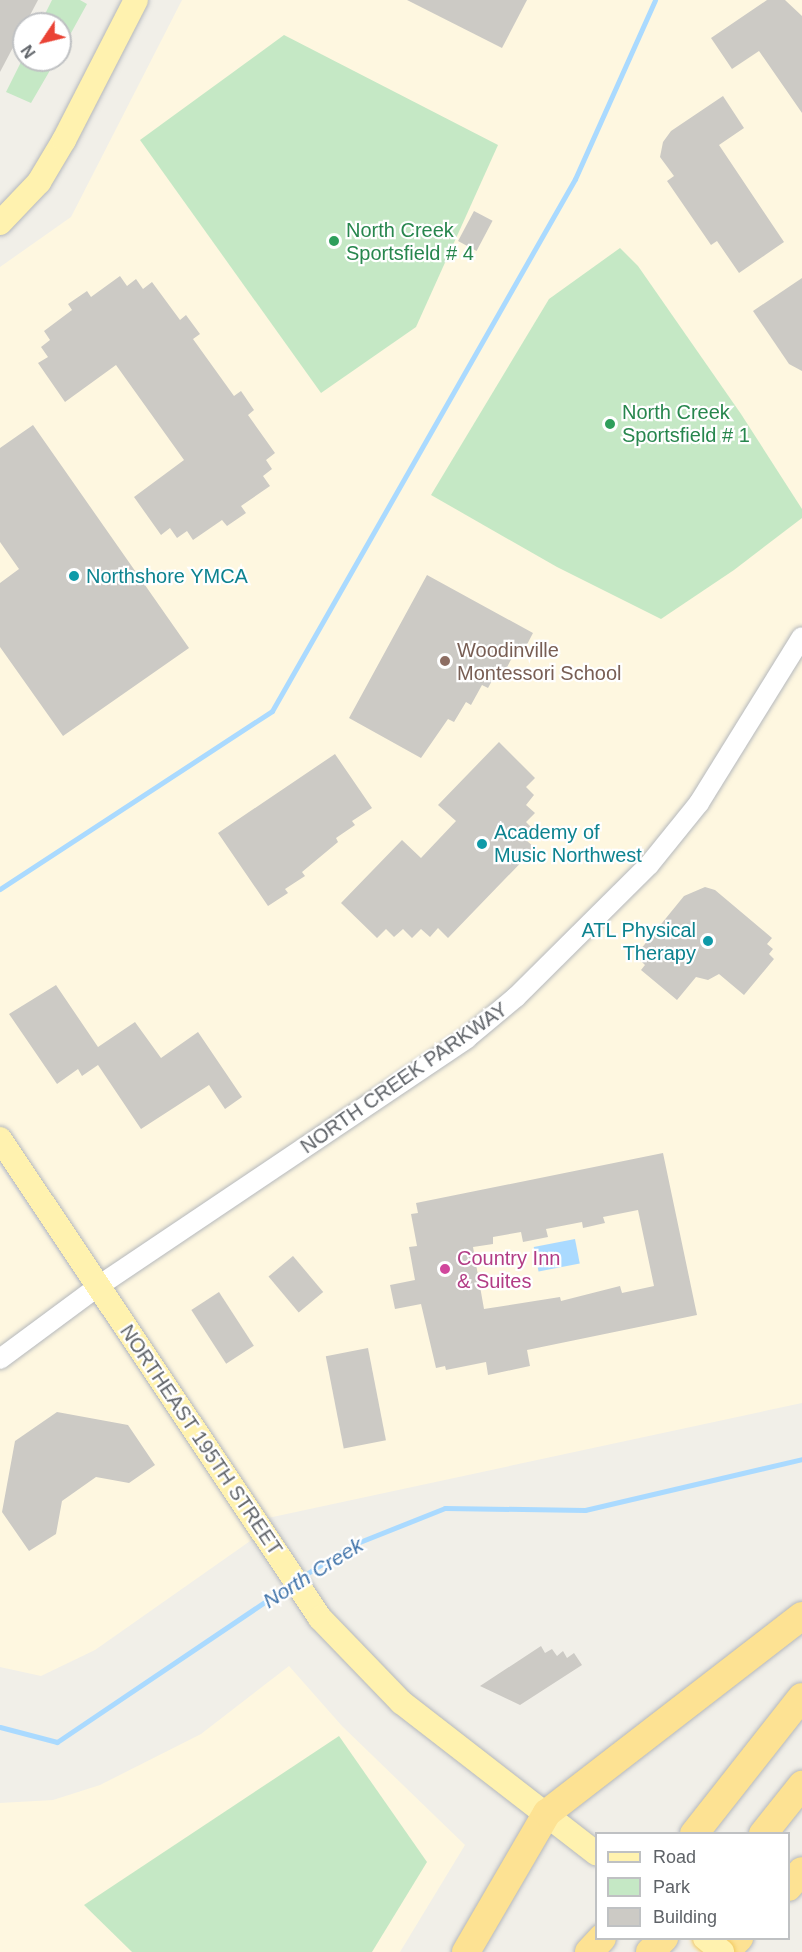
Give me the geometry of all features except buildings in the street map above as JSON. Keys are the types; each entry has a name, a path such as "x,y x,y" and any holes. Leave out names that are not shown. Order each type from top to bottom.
{"highway":[{"path":"466,1952 547,1813 802,1616"},
{"path":"695,1832 802,1697"},
{"path":"764,1832 802,1785"},
{"path":"783,1832 802,1810"},
{"path":"790,1865 802,1851"},
{"path":"790,1886 802,1871"},
{"path":"589,1952 600,1940"},
{"path":"650,1952 662,1940"},
{"path":"671,1952 683,1940"},
{"path":"708,1952 719,1940"},
{"path":"724,1952 737,1940"}],"main road":[{"path":"0,245 2,222 39,182 64,141 136,0"},
{"name":"NORTHEAST 195TH STREET","path":"0,1139 326,1625 393,1695 595,1851"},
{"path":"708,1940 724,1952"}],"street":[{"name":"NORTH CREEK PARKWAY","path":"0,1359 100,1286 466,1038 555,962 650,865 699,802 802,637"}],"shaded area":[{"path":"182,0 802,0 802,1403 254,1521 0,1139 0,267 71,217"},
{"path":"0,1166 253,1539 95,1650 41,1676 0,1667"},
{"path":"289,1666 342,1726 465,1845 400,1952 0,1952 0,1803 53,1800 100,1785 201,1734"}],"green space":[{"path":"52,0 80,0 87,4 72,31 72,12 46,12"},
{"name":"North Creek Sportsfield # 4","path":"284,35 498,145 416,327 321,393 140,140"},
{"path":"16,72 49,72 31,103 6,92"},
{"name":"North Creek Sportsfield # 1","path":"620,248 638,266 741,414 802,509 802,518 734,570 661,619 557,567 431,495 549,299"},
{"path":"339,1736 427,1862 372,1952 132,1952 84,1905"}],"water":[{"path":"575,1239 580,1264 539,1272 534,1247"}],"waterway":[{"path":"0,889 272,711 575,179 655,0"},
{"name":"North Creek","path":"300,1578 352,1545 445,1508 585,1510 802,1459"},
{"name":"North Creek","path":"0,1727 57,1742 290,1585"}],"place":[{"name":"North Creek Sportsfield # 4","path":"334,241"},
{"name":"North Creek Sportsfield # 1","path":"610,424"},
{"name":"Northshore YMCA","path":"74,576"},
{"name":"Woodinville Montessori School","path":"445,661"},
{"name":"Academy of Music Northwest","path":"482,844"},
{"name":"ATL Physical Therapy","path":"708,941"},
{"name":"Country Inn & Suites","path":"445,1269"}]}
